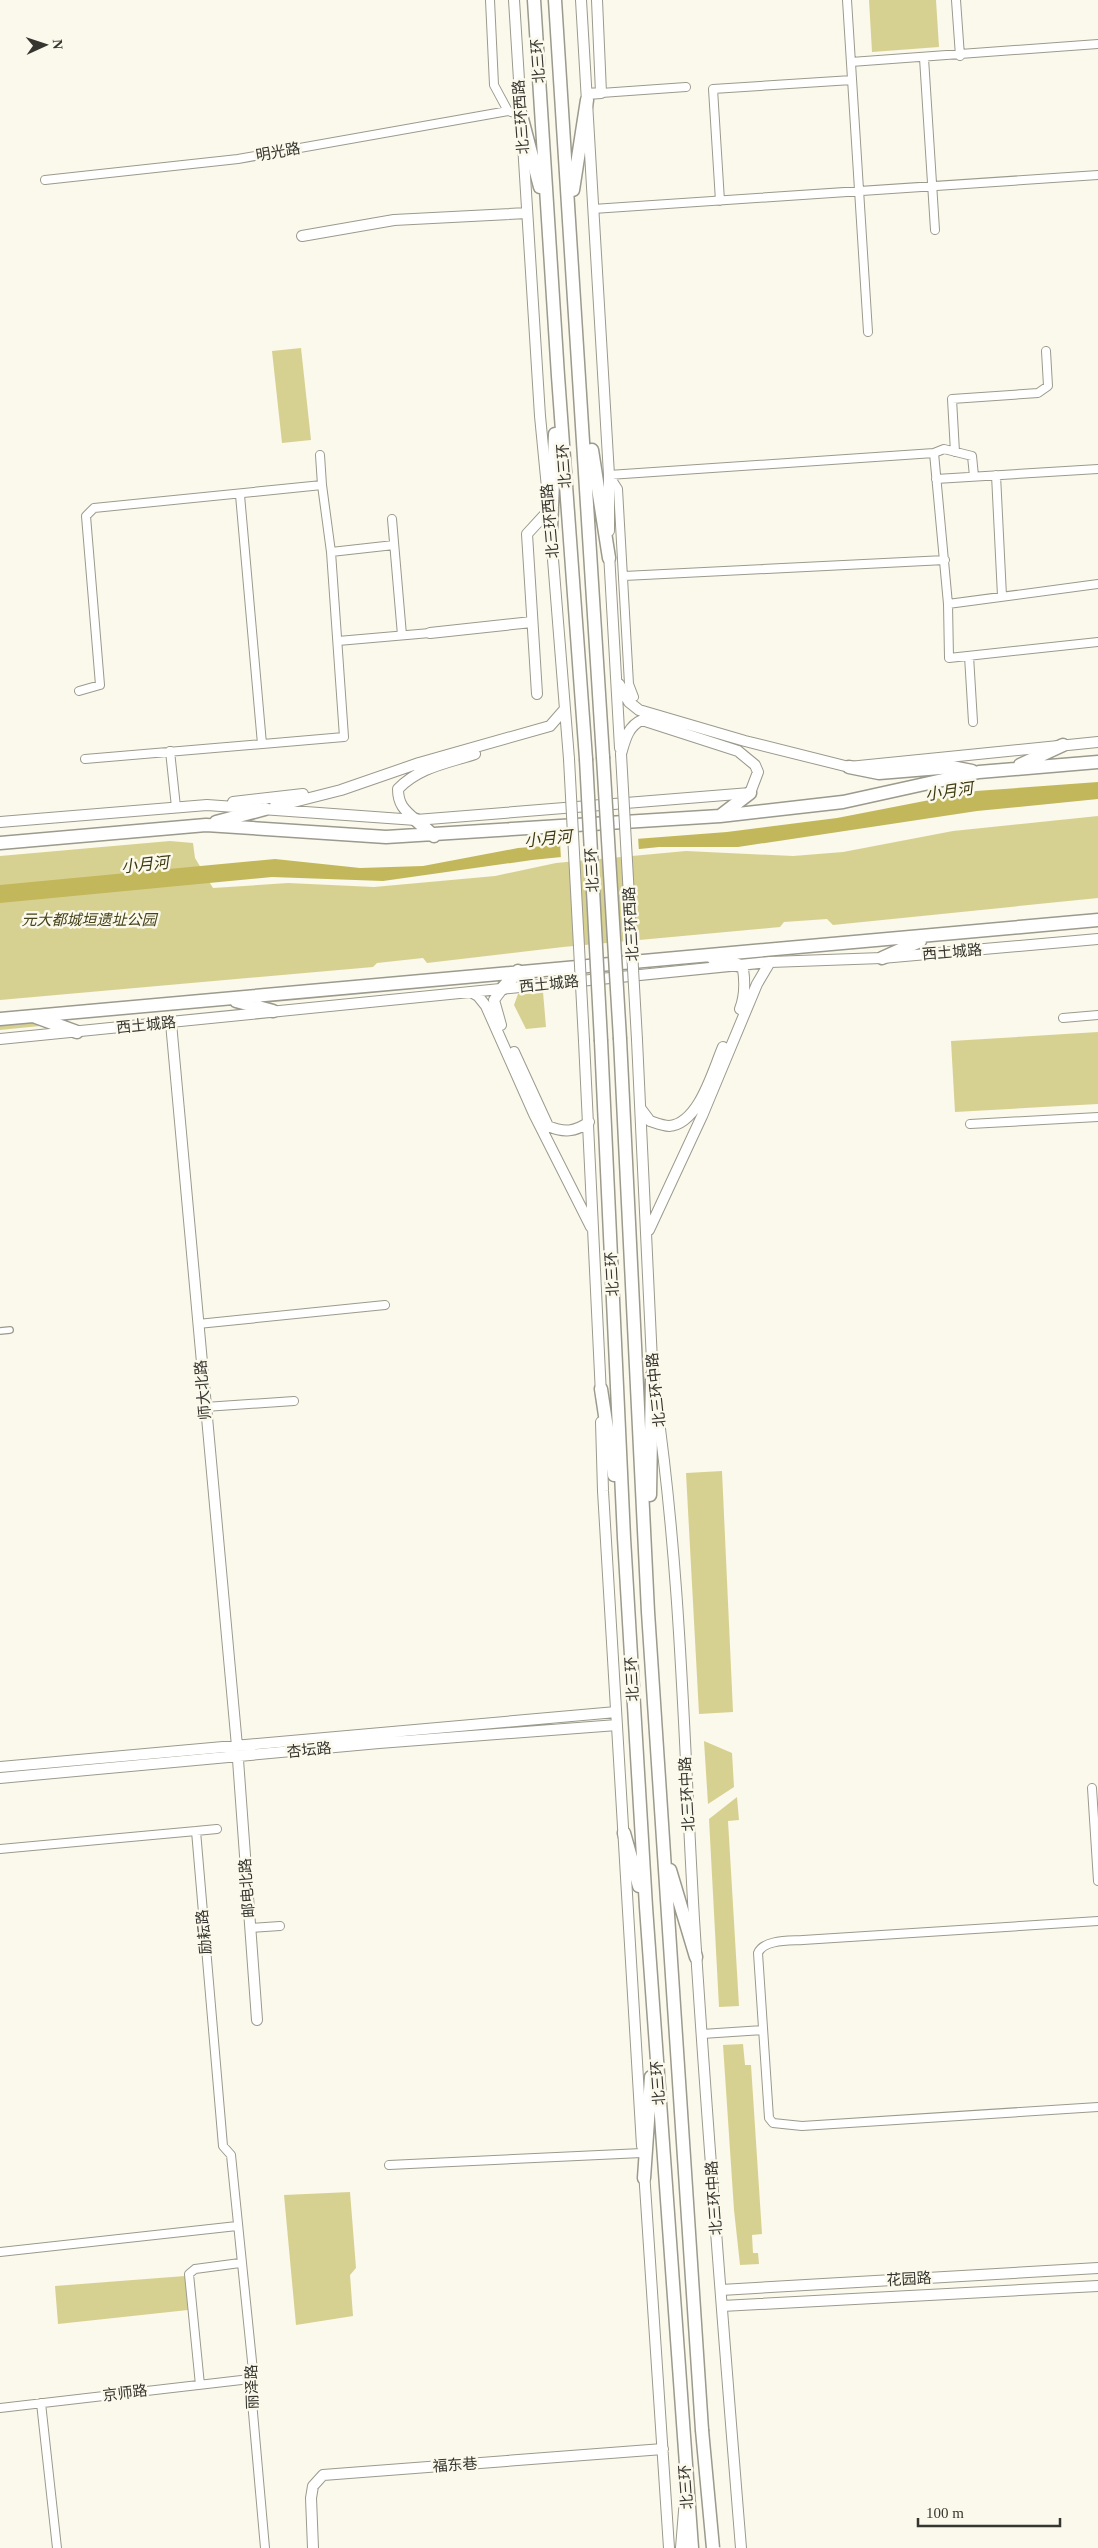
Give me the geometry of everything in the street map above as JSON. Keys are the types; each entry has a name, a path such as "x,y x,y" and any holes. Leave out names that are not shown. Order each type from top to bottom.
{"highway":[{"name":"北三环","path":"534,0 558,376 586,759 624,1538 646,1907 682,2430 692,2548"},
{"name":"北三环","path":"555,0 604,757 648,1612 702,2430 713,2548"},
{"path":"569,212 587,97"},
{"path":"521,115 548,213"},
{"path":"551,530 558,376"},
{"path":"580,376 609,558"},
{"path":"1012,769 1063,745"},
{"path":"206,824 386,837 434,836 720,816 843,802 979,772 1098,762"},
{"path":"849,767 879,773 952,767 979,772"},
{"path":"720,816 750,793"},
{"path":"0,843 206,824 264,809"},
{"path":"416,820 434,836"},
{"name":"西土城路","path":"0,1018 228,999 518,971 790,949 1098,920"},
{"path":"882,958 929,936"},
{"path":"770,962 790,949"},
{"path":"704,955 738,965"},
{"path":"503,988 518,971"},
{"path":"228,999 273,1011"},
{"path":"31,1016 78,1032"},
{"path":"648,1612 652,1376"},
{"path":"601,1388 624,1538"},
{"path":"624,1833 646,1907"},
{"path":"664,1848 696,1957"},
{"path":"644,2178 654,2027"},
{"path":"683,2548 687,2499"}],"street":[{"path":"490,0 494,85 508,111 521,115"},
{"name":"北三环西路","path":"514,0 540,416 569,759 589,1122"},
{"name":"北三环西路","path":"581,0 609,475 609,558 637,1040"},
{"path":"596,0 601,93"},
{"path":"847,0 868,332"},
{"path":"956,0 960,56"},
{"path":"851,62 960,56 1098,44"},
{"path":"924,58 935,230"},
{"path":"720,201 713,89 852,80"},
{"path":"587,97 601,93 686,87"},
{"name":"明光路","path":"46,180 238,159 508,111"},
{"path":"593,209 1098,175"},
{"path":"302,236 394,220 527,213"},
{"path":"955,452 952,398 1038,393 1048,386 1046,351"},
{"path":"634,697 629,684 618,489 609,475 934,453 944,449 972,456 974,476"},
{"path":"934,453 945,560 949,658 1098,642"},
{"path":"85,759 344,737 331,552 320,456"},
{"path":"936,478 1098,470"},
{"path":"996,475 1002,596"},
{"path":"79,691 100,685 86,516 94,508 240,495 283,487 322,484"},
{"path":"240,495 262,744"},
{"path":"537,694 527,534 549,510"},
{"path":"392,518 402,635"},
{"path":"331,552 394,545"},
{"path":"624,576 945,560"},
{"path":"948,604 1098,584"},
{"path":"338,641 532,622"},
{"path":"969,656 973,722"},
{"path":"616,679 629,702 639,710 744,741 849,767 1098,742"},
{"path":"264,809 341,790 419,763 550,726 564,710"},
{"path":"207,805 416,820 750,793 758,772 755,765 738,751 642,720 634,723 621,754"},
{"path":"416,820 403,809 398,799 398,788 419,772 547,733 557,732 567,739"},
{"path":"170,751 176,807"},
{"path":"0,822 207,805 341,790"},
{"name":"西土城路","path":"0,1039 770,962 882,958 1098,939"},
{"path":"648,1233 702,1116 757,984 770,962"},
{"path":"640,1108 650,1121 669,1126 684,1121 698,1107 744,999 744,972 738,965"},
{"path":"503,988 494,1000 499,1022 548,1126 566,1132 579,1129 589,1122"},
{"path":"471,992 478,996 486,1006 534,1114 594,1233"},
{"path":"1063,1018 1098,1015"},
{"name":"师大北路","path":"171,1023 238,1751"},
{"name":"北三环中路","path":"637,1040 648,1233 652,1376 666,1468 672,1542 696,1957 742,2548"},
{"path":"970,1124 1098,1117"},
{"path":"589,1122 596,1323 601,1388 603,1491 642,2153 668,2548"},
{"path":"198,1324 385,1305"},
{"path":"0,1331 10,1330"},
{"path":"205,1407 294,1401"},
{"name":"杏坛路","path":"0,1778 616,1712"},
{"name":"杏坛路","path":"0,1767 379,1743 617,1725"},
{"name":"邮电北路","path":"238,1751 257,2020"},
{"path":"1092,1788 1098,1881"},
{"path":"0,1849 216,1828"},
{"name":"励耘路","path":"196,1831 223,2146 231,2156 237,2226"},
{"path":"1098,1921 813,1939 763,1946 758,1953 769,2118 773,2123 802,2126 1098,2107"},
{"path":"250,1928 280,1926"},
{"path":"702,2034 763,2030"},
{"path":"388,2165 642,2153"},
{"path":"0,2252 237,2226"},
{"name":"丽泽路","path":"237,2226 252,2371 250,2379 265,2548"},
{"path":"200,2385 189,2274 195,2269 240,2262"},
{"name":"花园路","path":"721,2290 1098,2268"},
{"path":"1028,2272 1029,2290"},
{"name":"花园路","path":"722,2306 1098,2286"},
{"name":"京师路","path":"0,2408 250,2379"},
{"path":"41,2403 57,2548"},
{"name":"福东巷","path":"313,2548 310,2498 313,2486 323,2475 663,2450"}],"green space":[{"path":"869,0 936,0 939,47 872,52"},
{"path":"301,348 311,440 282,443 272,351"},
{"name":"元大都城垣遗址公园","path":"1098,816 1098,898 833,925 827,919 784,922 780,927 563,947 427,963 423,958 377,963 373,967 0,1000 0,856 170,841 193,843 195,858 213,888 288,883 374,887 495,876 556,863 686,851 793,856 843,852 953,831"},
{"path":"543,992 546,1027 526,1029 514,1005 518,994"},
{"path":"42,1022 50,1025 0,1030 0,1026"},
{"path":"1098,1032 1098,1104 955,1112 951,1041"},
{"path":"722,1471 733,1712 699,1714 686,1473"},
{"path":"704,1741 732,1753 734,1787 708,1804"},
{"path":"737,1797 739,1820 728,1821 739,2006 719,2007 709,1819"},
{"path":"743,2044 745,2065 751,2065 762,2234 752,2235 753,2253 758,2253 759,2264 740,2265 734,2210 723,2045"},
{"path":"350,2192 356,2268 350,2275 353,2316 296,2325 284,2195"},
{"path":"185,2276 188,2310 58,2324 55,2286"}],"shaded area":[{"path":"1098,782 1098,799 977,811 738,847 659,847 532,860 383,881 272,877 0,903 0,885 275,859 360,868 423,866 518,848 727,832 837,818 976,791"}],"pier":[{"path":"638,836 639,852 561,860 560,842"}],"water label":[{"name":"小月河","path":"949,791"},
{"name":"小月河","path":"548,838"},
{"name":"小月河","path":"145,864"}]}
